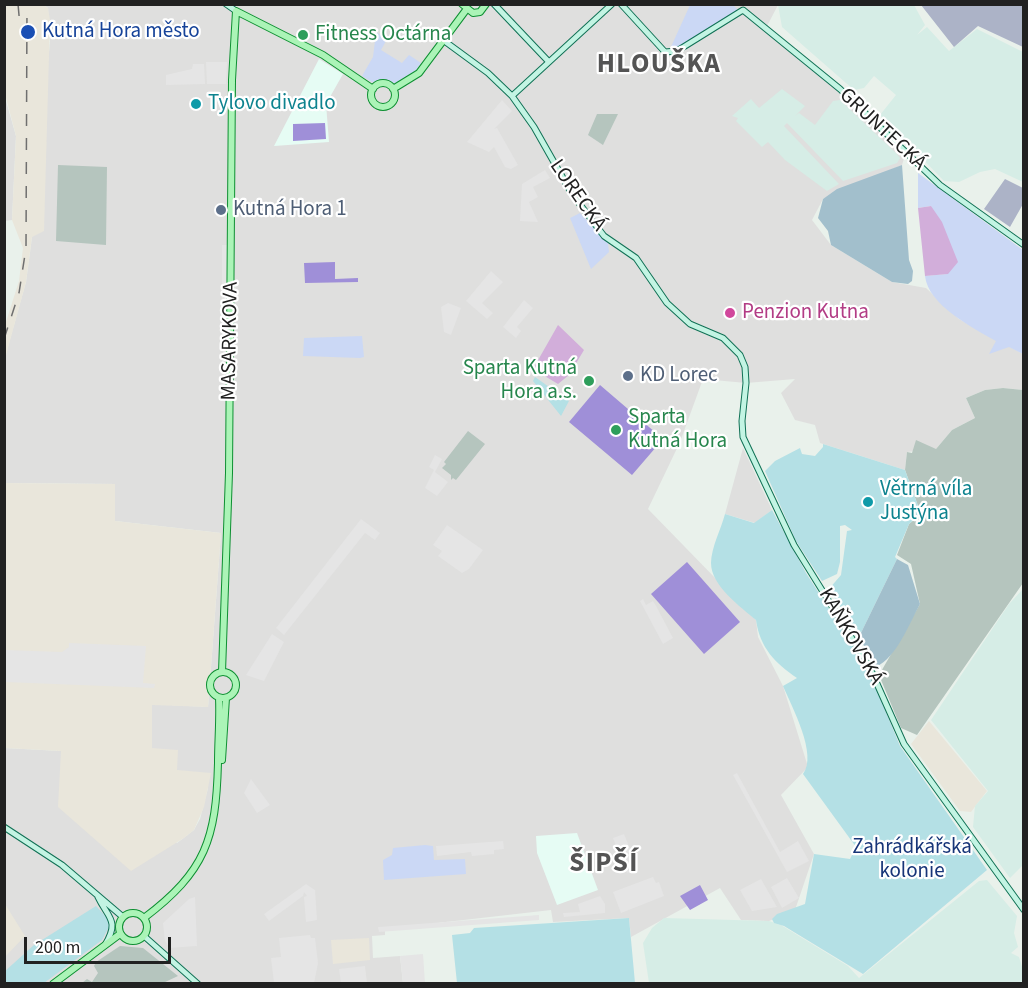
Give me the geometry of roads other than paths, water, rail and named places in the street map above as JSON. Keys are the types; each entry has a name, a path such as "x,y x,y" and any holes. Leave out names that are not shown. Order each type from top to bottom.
{"main road":[{"path":"393,89 419,73 464,7 477,13 486,4"},
{"path":"236,10 323,55 374,89"},
{"name":"MASARYKOVA","path":"222,672 229,473 233,68 236,10"},
{"path":"374,89 384,84 393,89"},
{"path":"374,89 374,102 385,107 394,101 393,89"},
{"path":"222,672 232,677 235,684 234,692 226,698 219,698 212,692 210,685 212,678 222,672"},
{"path":"218,778 219,698"},
{"path":"144,918 172,896 200,860 215,820 226,698"},
{"path":"132,913 144,918 147,927 144,936 131,941 120,934 118,927 123,917 132,913"},
{"path":"53,984 120,934"}],"street":[{"path":"225,4 236,10"},
{"path":"494,4 549,62"},
{"path":"512,96 612,4"},
{"name":"GRUNTECKÁ","path":"621,4 665,52 677,51 743,10 840,89 940,185 1023,244"},
{"name":"LORECKÁ","path":"443,40 488,73 512,96 534,127 563,180 604,236 636,258 667,303 682,319 723,338 740,355 745,367"},
{"name":"KAŇKOVSKÁ","path":"745,367 743,437 794,545 864,657 904,744 1023,910"},
{"path":"4,827 48,855 123,917"},
{"path":"96,893 113,923 112,934 104,946"},
{"path":"144,936 198,984"}],"railway":[{"path":"18,4 20,26"},
{"path":"4,339 19,293 26,248 27,4"}],"place":[{"name":"Kutná Hora město","path":"28,32"},
{"name":"Fitness Octárna","path":"303,35"},
{"name":"Tylovo divadlo","path":"196,104"},
{"name":"Kutná Hora 1","path":"221,210"},
{"name":"Penzion Kutna","path":"730,313"},
{"name":"KD Lorec","path":"628,376"},
{"name":"Sparta Kutná Hora a.s.","path":"589,381"},
{"name":"Sparta Kutná Hora","path":"616,430"},
{"name":"Větrná víla Justýna","path":"868,502"}],"district":[{"name":"HLOUŠKA","path":"659,66"},
{"name":"ŠIPŠÍ","path":"604,865"}],"park label":[{"name":"Zahrádkářská kolonie","path":"912,860"}]}
